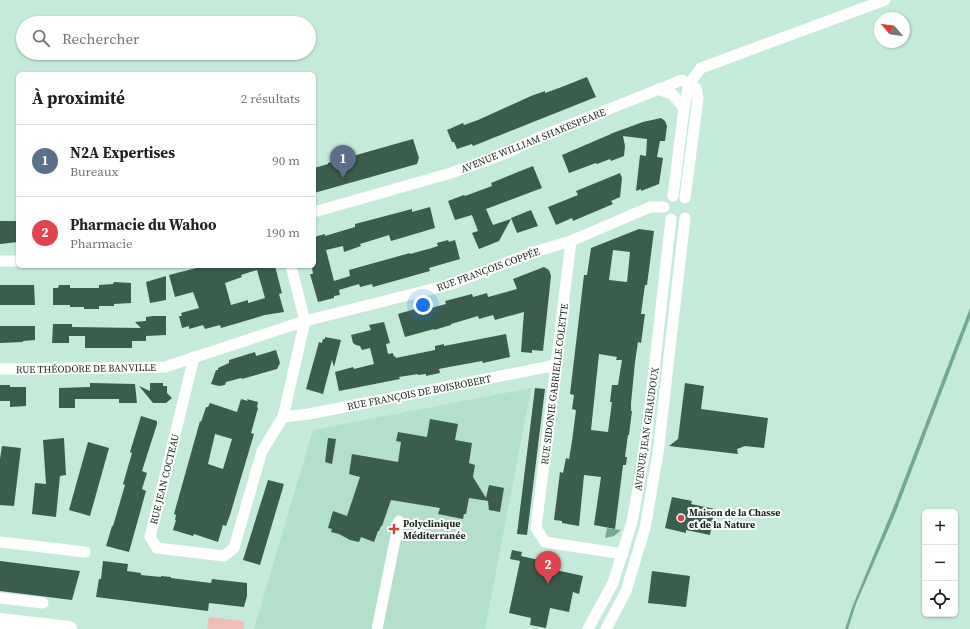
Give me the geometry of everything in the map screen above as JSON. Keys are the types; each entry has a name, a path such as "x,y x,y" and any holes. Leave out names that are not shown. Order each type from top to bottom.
{"main road":[{"path":"0,621 69,629"}],"street":[{"path":"672,94 689,84 701,68 884,0"},
{"name":"AVENUE WILLIAM SHAKESPEARE","path":"316,211 451,173 504,154 549,133 682,80 689,84"},
{"path":"673,196 684,108 689,84"},
{"path":"685,198 698,98 696,88 689,84"},
{"path":"658,89 672,94 684,108"},
{"path":"678,195 685,198 690,209 685,218 680,220 671,219 664,212 664,207 668,198 678,195"},
{"name":"RUE FRANÇOIS COPPÉE","path":"194,357 305,321 452,284 531,253 570,241 650,207 664,207"},
{"name":"AVENUE JEAN GIRAUDOUX","path":"606,629 626,591 645,528 658,453 685,218"},
{"name":"AVENUE JEAN GIRAUDOUX","path":"588,629 613,582 632,522 645,450 671,219"},
{"name":"RUE SIDONIE GABRIELLE COLETTE","path":"570,241 536,528 545,542 623,554"},
{"path":"0,261 16,261"},
{"path":"283,417 305,321 292,268"},
{"name":"RUE THÉODORE DE BANVILLE","path":"0,369 164,367 194,357"},
{"name":"RUE JEAN COCTEAU","path":"194,357 150,537 157,548 224,556 234,548 262,451 283,417"},
{"name":"RUE FRANÇOIS DE BOISROBERT","path":"283,417 309,414 556,365"},
{"path":"377,629 399,520"},
{"path":"0,542 85,552"},
{"path":"0,598 42,603"}],"shaded area":[{"path":"970,308 970,318 895,514 856,604 848,629 845,629 853,605 894,506"},
{"name":"Polyclinique Méditerranée","path":"531,388 485,629 254,629 313,430"},
{"path":"607,528 621,530 614,536 605,538"},
{"path":"209,617 244,621 244,629 207,629"}],"building":[{"path":"587,77 596,97 473,146 472,144 457,149 454,142 452,142 447,130 463,123 464,125 478,120 531,96 545,91 545,93"},
{"path":"661,118 665,121 667,126 665,141 660,141 657,157 663,158 659,184 641,191 641,189 636,191 640,155 646,156 647,139 623,136 625,146 624,156 611,161 610,159 597,164 596,163 569,173 562,155 610,134 643,122"},
{"path":"413,139 419,158 417,164 316,192 316,167"},
{"path":"533,166 542,188 486,209 493,225 511,219 499,241 479,249 472,233 478,231 472,215 455,220 448,201 492,186 491,183"},
{"path":"620,173 622,178 620,197 611,201 613,204 573,221 572,218 556,225 548,207 578,195 576,191"},
{"path":"430,207 435,228 391,241 389,235 360,244 361,246 344,252 343,246 326,250 334,281 350,276 349,270 432,248 438,246 437,243 448,240 449,242 455,240 460,259 429,268 430,271 373,287 372,284 360,287 359,284 339,290 340,295 318,302 310,274 313,274 312,268 316,268 316,236 325,234 325,236 355,227 355,224 412,209 412,212"},
{"path":"531,210 538,226 517,233 511,218"},
{"path":"0,221 16,221 16,242 0,244"},
{"path":"639,229 654,231 647,285 645,285 641,314 645,314 641,343 638,342 635,362 631,403 632,411 625,457 627,457 626,465 623,465 615,529 594,525 601,477 584,475 579,526 554,520 560,472 563,473 566,458 569,459 572,441 576,410 572,409 574,395 570,394 584,275 587,275 591,248","holes":["613,250 630,252 627,282 609,280","599,354 617,357 616,360 622,360 618,385 612,385 610,402 612,402 608,432 591,430"]},
{"path":"544,267 549,270 551,276 543,351 532,350 532,353 521,352 524,312 495,320 493,315 479,319 478,316 434,330 405,337 398,314 415,309 416,312 446,304 445,301 472,294 473,297 487,293 488,297 517,289 513,279"},
{"path":"196,268 276,268 282,293 279,294 284,312 265,315 221,328 220,325 205,329 203,325 189,329 189,326 182,328 179,316 182,316 181,313 199,308 193,292 175,297 169,275","holes":["257,270 265,298 248,303 248,300 231,305 225,283 242,277 241,275"]},
{"path":"166,276 166,300 150,303 146,282"},
{"path":"114,282 131,283 131,303 114,304 114,306 99,306 99,309 84,309 84,307 70,307 70,305 53,305 53,288 58,288 59,285 70,285 70,288 99,288 99,285 113,284"},
{"path":"0,285 34,285 35,305 0,305"},
{"path":"166,316 166,335 146,336 146,341 132,341 132,348 85,348 85,336 69,336 69,343 52,343 53,324 72,324 72,327 141,328 135,322 146,321 146,317"},
{"path":"384,322 390,343 386,344 388,354 393,353 394,357 395,356 396,358 435,350 435,346 444,344 444,346 506,334 510,357 483,363 482,361 439,369 440,373 426,376 426,374 418,374 399,377 400,379 339,391 335,372 353,367 354,369 374,364 370,348 362,350 360,346 353,343 351,335 371,330 369,325"},
{"path":"0,326 35,326 35,340 0,343"},
{"path":"325,337 341,340 334,367 332,360 323,394 306,389 319,342 322,343"},
{"path":"276,350 280,363 277,369 226,382 225,385 219,386 211,384 216,370 229,363 229,360 255,352 256,356"},
{"path":"90,383 135,384 137,403 119,403 119,399 75,399 75,408 59,408 59,388 90,387"},
{"path":"150,383 163,383 163,386 167,386 167,393 172,398 166,403 153,403 139,386 150,391"},
{"path":"685,383 704,386 701,409 768,418 764,448 745,446 737,449 738,454 669,446 678,439"},
{"path":"0,385 10,385 10,387 26,387 26,406 10,407 10,401 0,401"},
{"path":"535,388 545,389 527,535 517,534"},
{"path":"241,399 258,402 258,408 251,433 254,434 230,515 226,526 223,525 218,542 194,534 193,536 173,530 176,520 176,515 174,514 200,421 201,422 206,407 208,407 210,403 237,412","holes":["215,434 232,439 223,469 208,464"]},
{"path":"141,416 157,421 157,424 142,471 147,473 142,489 146,491 129,552 106,546 125,485 123,484 132,453 130,452"},
{"path":"430,419 458,424 455,440 472,443 469,463 475,465 473,477 486,498 489,485 504,488 500,512 489,510 488,501 469,498 466,514 464,514 463,519 438,514 440,508 391,500 382,526 378,531 374,542 361,537 359,542 350,540 339,534 331,532 332,529 328,528 333,511 347,516 360,477 349,474 352,454 398,462 401,442 396,441 398,432 427,437"},
{"path":"64,438 66,475 60,476 56,517 32,514 35,483 46,484 43,440"},
{"path":"328,438 336,439 332,464 325,462"},
{"path":"88,442 109,448 90,516 69,510"},
{"path":"2,446 21,448 14,506 0,505 0,459"},
{"path":"268,480 284,484 260,565 243,560"},
{"name":"Maison de la Chasse et de la Nature","path":"672,497 692,501 691,504 715,509 710,535 686,530 686,533 665,528"},
{"path":"512,550 522,552 521,556 557,564 556,570 583,576 579,594 573,592 569,612 550,608 546,628 530,625 531,618 509,613 520,561 510,559"},
{"path":"0,561 80,571 72,600 0,591"},
{"path":"103,561 128,564 127,571 141,573 141,575 171,577 211,583 212,579 247,583 247,596 244,607 209,603 208,611 96,597 99,579 101,579"},
{"path":"652,571 690,576 686,607 648,603"}],"place":[{"name":"N2A Expertises","path":"343,178"},
{"name":"Maison de la Chasse et de la Nature","path":"681,518"},
{"name":"Polyclinique Méditerranée","path":"394,529"},
{"name":"Pharmacie du Wahoo","path":"548,584"}]}
